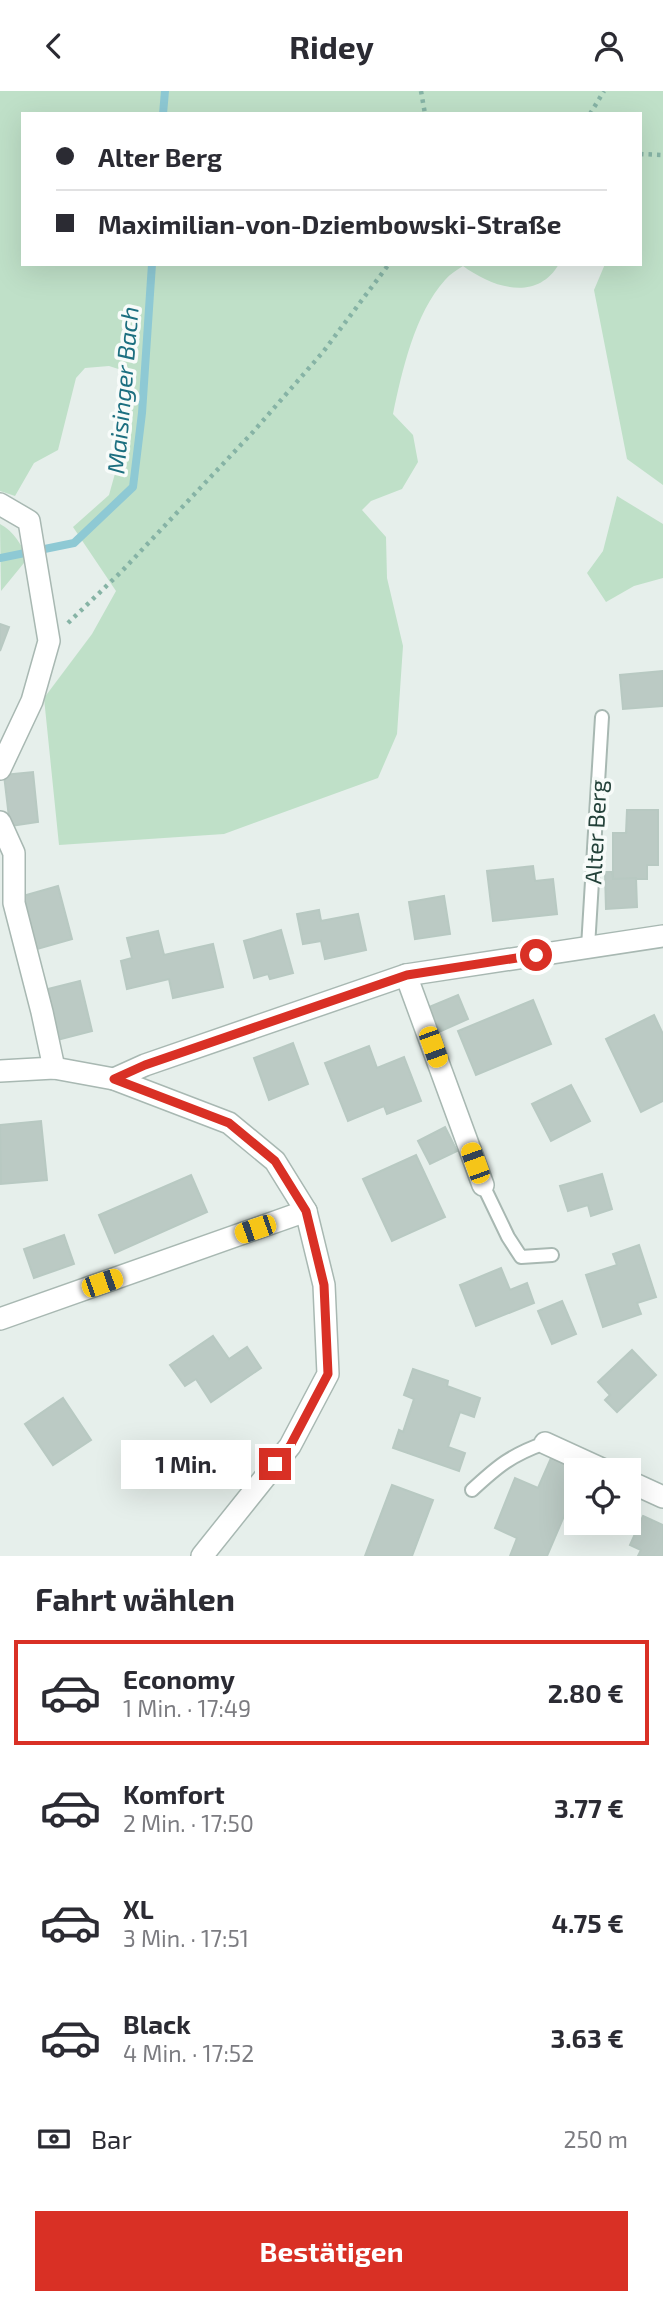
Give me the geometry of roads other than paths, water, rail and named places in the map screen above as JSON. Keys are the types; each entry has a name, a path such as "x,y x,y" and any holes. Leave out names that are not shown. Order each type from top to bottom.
{"street":[{"path":"0,504 29,521 49,642 32,701 0,769"},
{"path":"0,822 15,853 14,902 54,1068"},
{"path":"114,1079 145,1065 407,975 663,936"},
{"path":"407,975 483,1185"},
{"path":"0,1071 54,1068 114,1079 229,1123 275,1161 306,1211 324,1285 328,1374 290,1446 202,1556"},
{"path":"0,1319 306,1211"},
{"path":"545,1443 578,1458"},
{"path":"641,1487 663,1497"}],"lane":[{"name":"Alter Berg","path":"588,947 602,717"},
{"path":"483,1185 508,1237 521,1257 552,1255"},
{"path":"472,1490 496,1468 518,1453 545,1443"}],"waterway":[{"name":"Maisinger Bach","path":"163,112 165,91"},
{"name":"Maisinger Bach","path":"0,558 74,543 133,487 142,413 152,266"}]}
